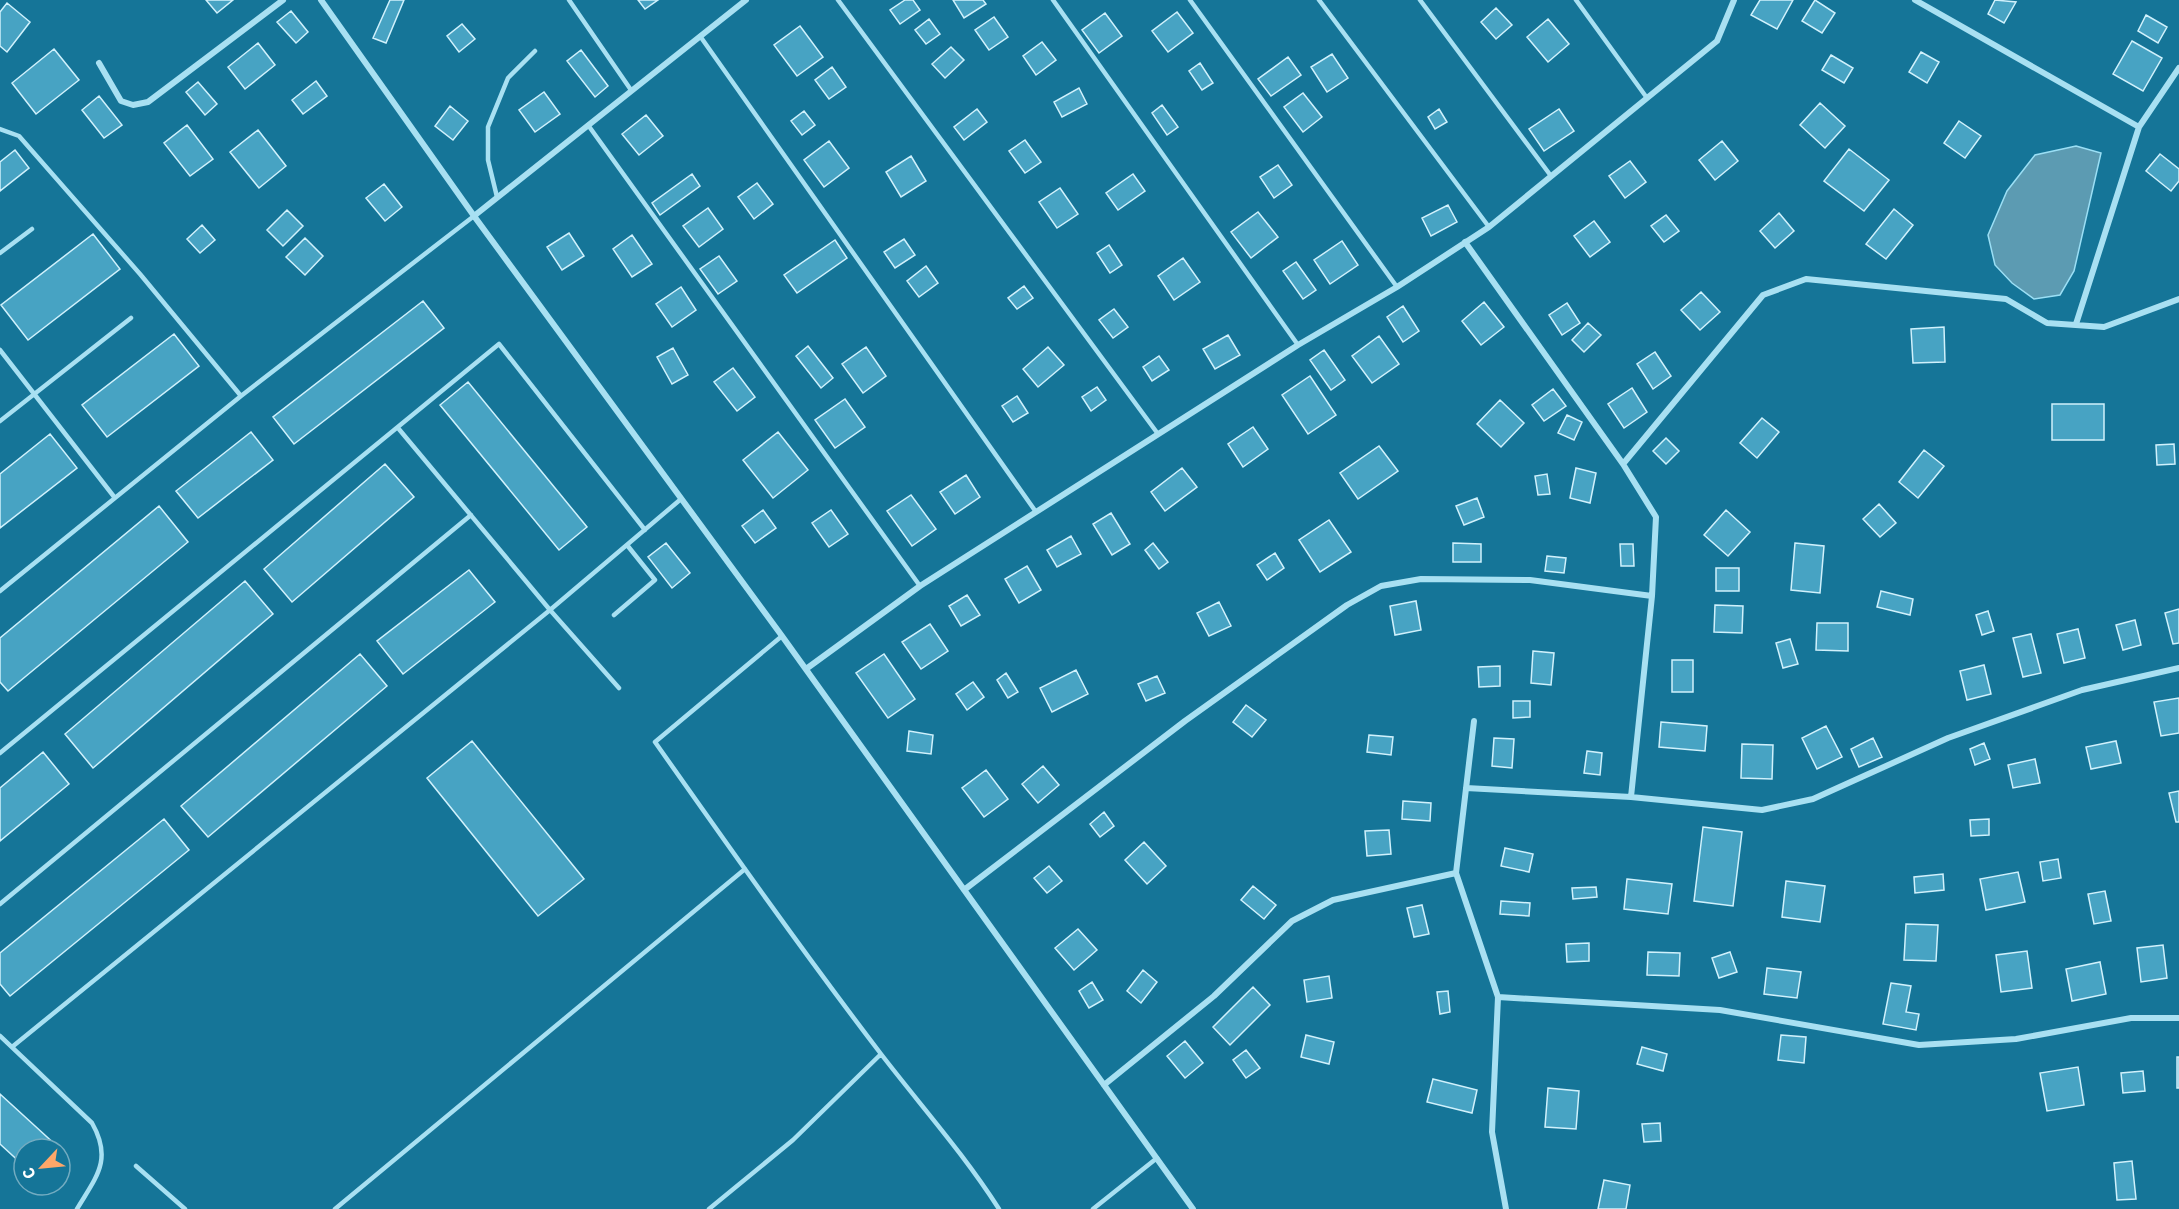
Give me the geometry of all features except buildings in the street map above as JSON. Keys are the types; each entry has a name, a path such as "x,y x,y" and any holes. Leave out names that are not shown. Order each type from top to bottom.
{"street":[{"path":"99,63 121,101 133,105 148,102 283,0"},
{"path":"321,0 474,216 806,669 1193,1209"},
{"path":"474,216 746,0"},
{"path":"806,669 920,586 1298,345 1397,287 1489,227 1717,41 1734,0"},
{"path":"1915,0 2139,127"},
{"path":"2076,324 2139,127 2179,68"},
{"path":"1465,242 1623,464 1656,517 1652,596 1631,798"},
{"path":"1623,464 1762,295 1806,279 2006,299 2047,323 2104,327 2179,299"},
{"path":"964,890 1185,721 1347,605 1381,586 1421,579 1530,580 1652,596"},
{"path":"1466,788 1631,798 1762,810 1813,799 1948,738 2082,690 2179,668"},
{"path":"1474,721 1456,873 1498,997 1492,1132 1506,1209"},
{"path":"1104,1085 1214,996 1292,921 1333,900 1456,873"},
{"path":"1498,997 1720,1010 1919,1046 2016,1039 2131,1018 2179,1018"}],"lane":[{"path":"569,0 631,90"},
{"path":"838,0 1158,434"},
{"path":"1053,0 1298,345"},
{"path":"1190,0 1397,287"},
{"path":"1319,0 1489,227"},
{"path":"1420,0 1551,176"},
{"path":"1576,0 1647,98"},
{"path":"700,36 1036,512"},
{"path":"497,197 488,160 488,127 508,78 535,51"},
{"path":"588,125 920,586"},
{"path":"0,129 19,136 140,274 241,396"},
{"path":"0,591 241,396 474,216"},
{"path":"0,252 32,229"},
{"path":"0,421 131,318"},
{"path":"0,753 499,344 645,531"},
{"path":"0,350 115,498"},
{"path":"398,428 550,610 619,688"},
{"path":"12,1047 550,610 681,499"},
{"path":"0,904 471,515"},
{"path":"614,615 655,580 627,545"},
{"path":"782,636 655,742 881,1054 975,1172 999,1209"},
{"path":"335,1209 745,869"},
{"path":"0,1036 92,1124 99,1136 104,1154 101,1167 77,1209"},
{"path":"709,1209 793,1140 881,1054"},
{"path":"1093,1209 1157,1158"},
{"path":"136,1166 185,1209"}],"water":[{"path":"2076,146 2101,153 2074,271 2060,295 2034,299 2012,283 1995,265 1988,235 2007,191 2035,155"}]}
